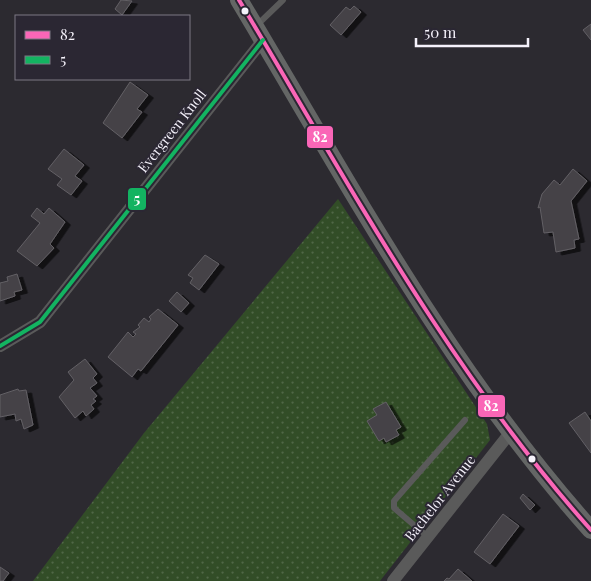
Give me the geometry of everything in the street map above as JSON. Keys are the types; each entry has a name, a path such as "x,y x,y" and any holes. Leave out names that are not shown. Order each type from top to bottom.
{"main road":[{"path":"239,0 386,248 449,346 510,433 556,492 591,530"}],"street":[{"name":"Evergreen Knoll","path":"0,346 40,322 259,34"},
{"name":"Bachelor Avenue","path":"393,581 510,433"}],"lane":[{"path":"259,34 283,0"},
{"path":"428,537 394,508 394,501 465,420"}],"green space":[{"path":"338,199 487,424 490,440 380,581 33,581 144,433"}],"building":[{"path":"121,0 132,1 122,15 115,9"},
{"path":"354,6 361,12 341,35 330,25 346,7 350,10"},
{"path":"591,24 591,40 583,30"},
{"path":"130,82 148,95 137,109 142,112 122,138 103,123"},
{"path":"64,149 84,165 75,176 82,181 71,195 57,185 62,179 48,169"},
{"path":"573,169 587,181 571,201 579,239 574,240 575,248 556,252 553,232 544,233 540,207 538,208 542,194 554,180 560,185"},
{"path":"37,208 44,214 49,208 65,222 50,244 54,248 37,266 17,251 40,223 31,216"},
{"path":"205,255 219,264 199,290 190,283 193,278 188,275"},
{"path":"17,274 22,290 14,292 15,296 0,301 0,283 8,281 7,277"},
{"path":"177,292 189,303 181,312 169,301"},
{"path":"158,309 178,325 141,371 138,369 132,377 108,357 128,332 133,337 136,334 133,332 140,327 138,325 144,318 149,322 151,319 149,317"},
{"path":"85,359 97,374 93,378 97,383 90,388 97,396 93,399 96,401 91,405 94,409 86,416 83,411 75,418 59,397 74,380 68,372"},
{"path":"18,389 19,391 26,390 33,425 24,429 21,419 16,421 15,414 0,417 0,395"},
{"path":"386,402 401,427 396,430 399,435 386,442 384,438 379,441 367,421 377,415 373,409"},
{"path":"585,412 591,421 591,453 569,423"},
{"path":"523,494 535,505 530,510 520,498"},
{"path":"503,514 519,526 490,564 474,552"},
{"path":"0,567 9,573 3,581 0,581"},
{"path":"458,569 472,581 444,581 447,578 449,579"}],"transit line":[{"name":"82","path":"239,0 361,206 446,340 491,406 591,530"},
{"name":"5","path":"0,346 40,322 263,40"}]}
